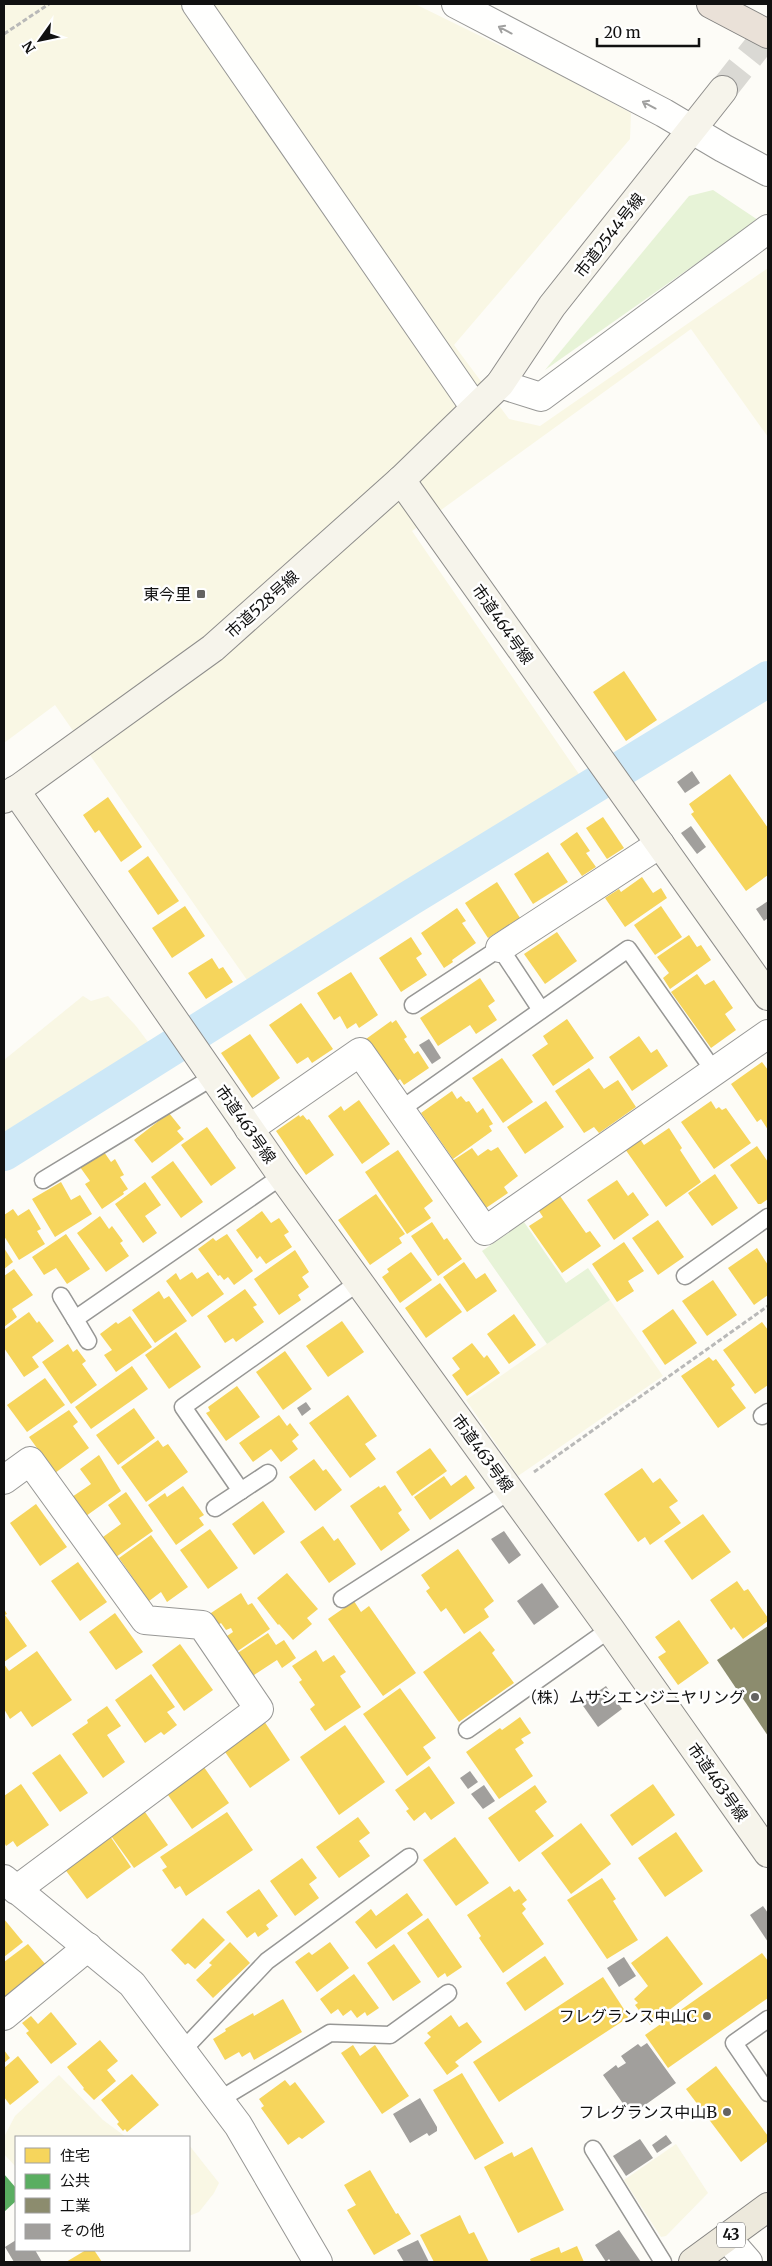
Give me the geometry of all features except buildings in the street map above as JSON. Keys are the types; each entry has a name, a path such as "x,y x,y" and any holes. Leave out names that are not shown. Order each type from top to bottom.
{"highway":[{"path":"711,4 768,34"}],"main road":[{"name":"43","path":"693,2262 768,2207"}],"street":[{"path":"196,4 475,408"},
{"path":"456,4 664,113 768,172"},
{"name":"市道2544号線","path":"500,384 552,306 723,90"},
{"path":"500,384 541,397 768,230"},
{"name":"市道528号線","path":"10,794 213,648 401,480 500,384"},
{"name":"市道464号線","path":"401,480 660,844"},
{"name":"市道463号線","path":"10,794 180,1030 282,1176 610,1629 768,1853"},
{"path":"500,948 660,844 768,996"},
{"path":"249,1129 360,1052 485,1231 768,1034"},
{"path":"4,1480 30,1461 145,1620 202,1625 259,1709 10,1885 132,1984 238,2125 318,2262"},
{"path":"4,2016 88,1947"},
{"path":"728,2238 748,2262"}],"lane":[{"path":"413,1005 500,948 542,1010"},
{"path":"400,1110 628,949 714,1071"},
{"path":"43,1180 213,1077"},
{"path":"75,1319 282,1176"},
{"path":"685,1276 768,1217"},
{"path":"241,1491 183,1407 359,1282"},
{"path":"61,1296 88,1341"},
{"path":"215,1508 268,1473"},
{"path":"342,1599 510,1491"},
{"path":"467,1730 610,1629"},
{"path":"182,2052 267,1961 409,1857"},
{"path":"219,2100 330,2033 390,2035 448,1993"},
{"path":"768,2019 734,2043 768,2093"},
{"path":"592,2149 663,2262"}],"path":[{"path":"4,34 49,4"},
{"path":"510,1491 768,1306"}],"shaded area":[{"path":"4,4 415,4 564,77 631,113 630,139 454,345 509,419 540,426 768,268 768,437 691,329 412,531 583,780 247,980 55,705 4,743"},
{"path":"83,996 91,1001 108,996 136,1026 148,1042 148,1047 4,1139 4,1060"},
{"path":"610,1300 663,1376 518,1476 466,1400"},
{"path":"59,2075 103,2120 125,2136 15,2136 15,2166 4,2154 4,2137 15,2116"},
{"path":"676,2144 708,2193 666,2236 661,2237 624,2180"},
{"path":"190,2146 219,2183 214,2193 199,2212 190,2216"}],"green space":[{"path":"713,190 758,220 545,370 689,196"},
{"path":"524,1222 566,1283 588,1268 610,1300 547,1344 482,1251"}],"waterway":[{"path":"4,1153 410,898 768,679"}],"tunnel":[{"path":"723,90 768,33"}],"place":[{"name":"東今里","path":"201,594"},
{"name":"（株）ムサシエンジニヤリング","path":"755,1697"},
{"name":"フレグランス中山C","path":"707,2016"},
{"name":"フレグランス中山B","path":"727,2112"}]}
